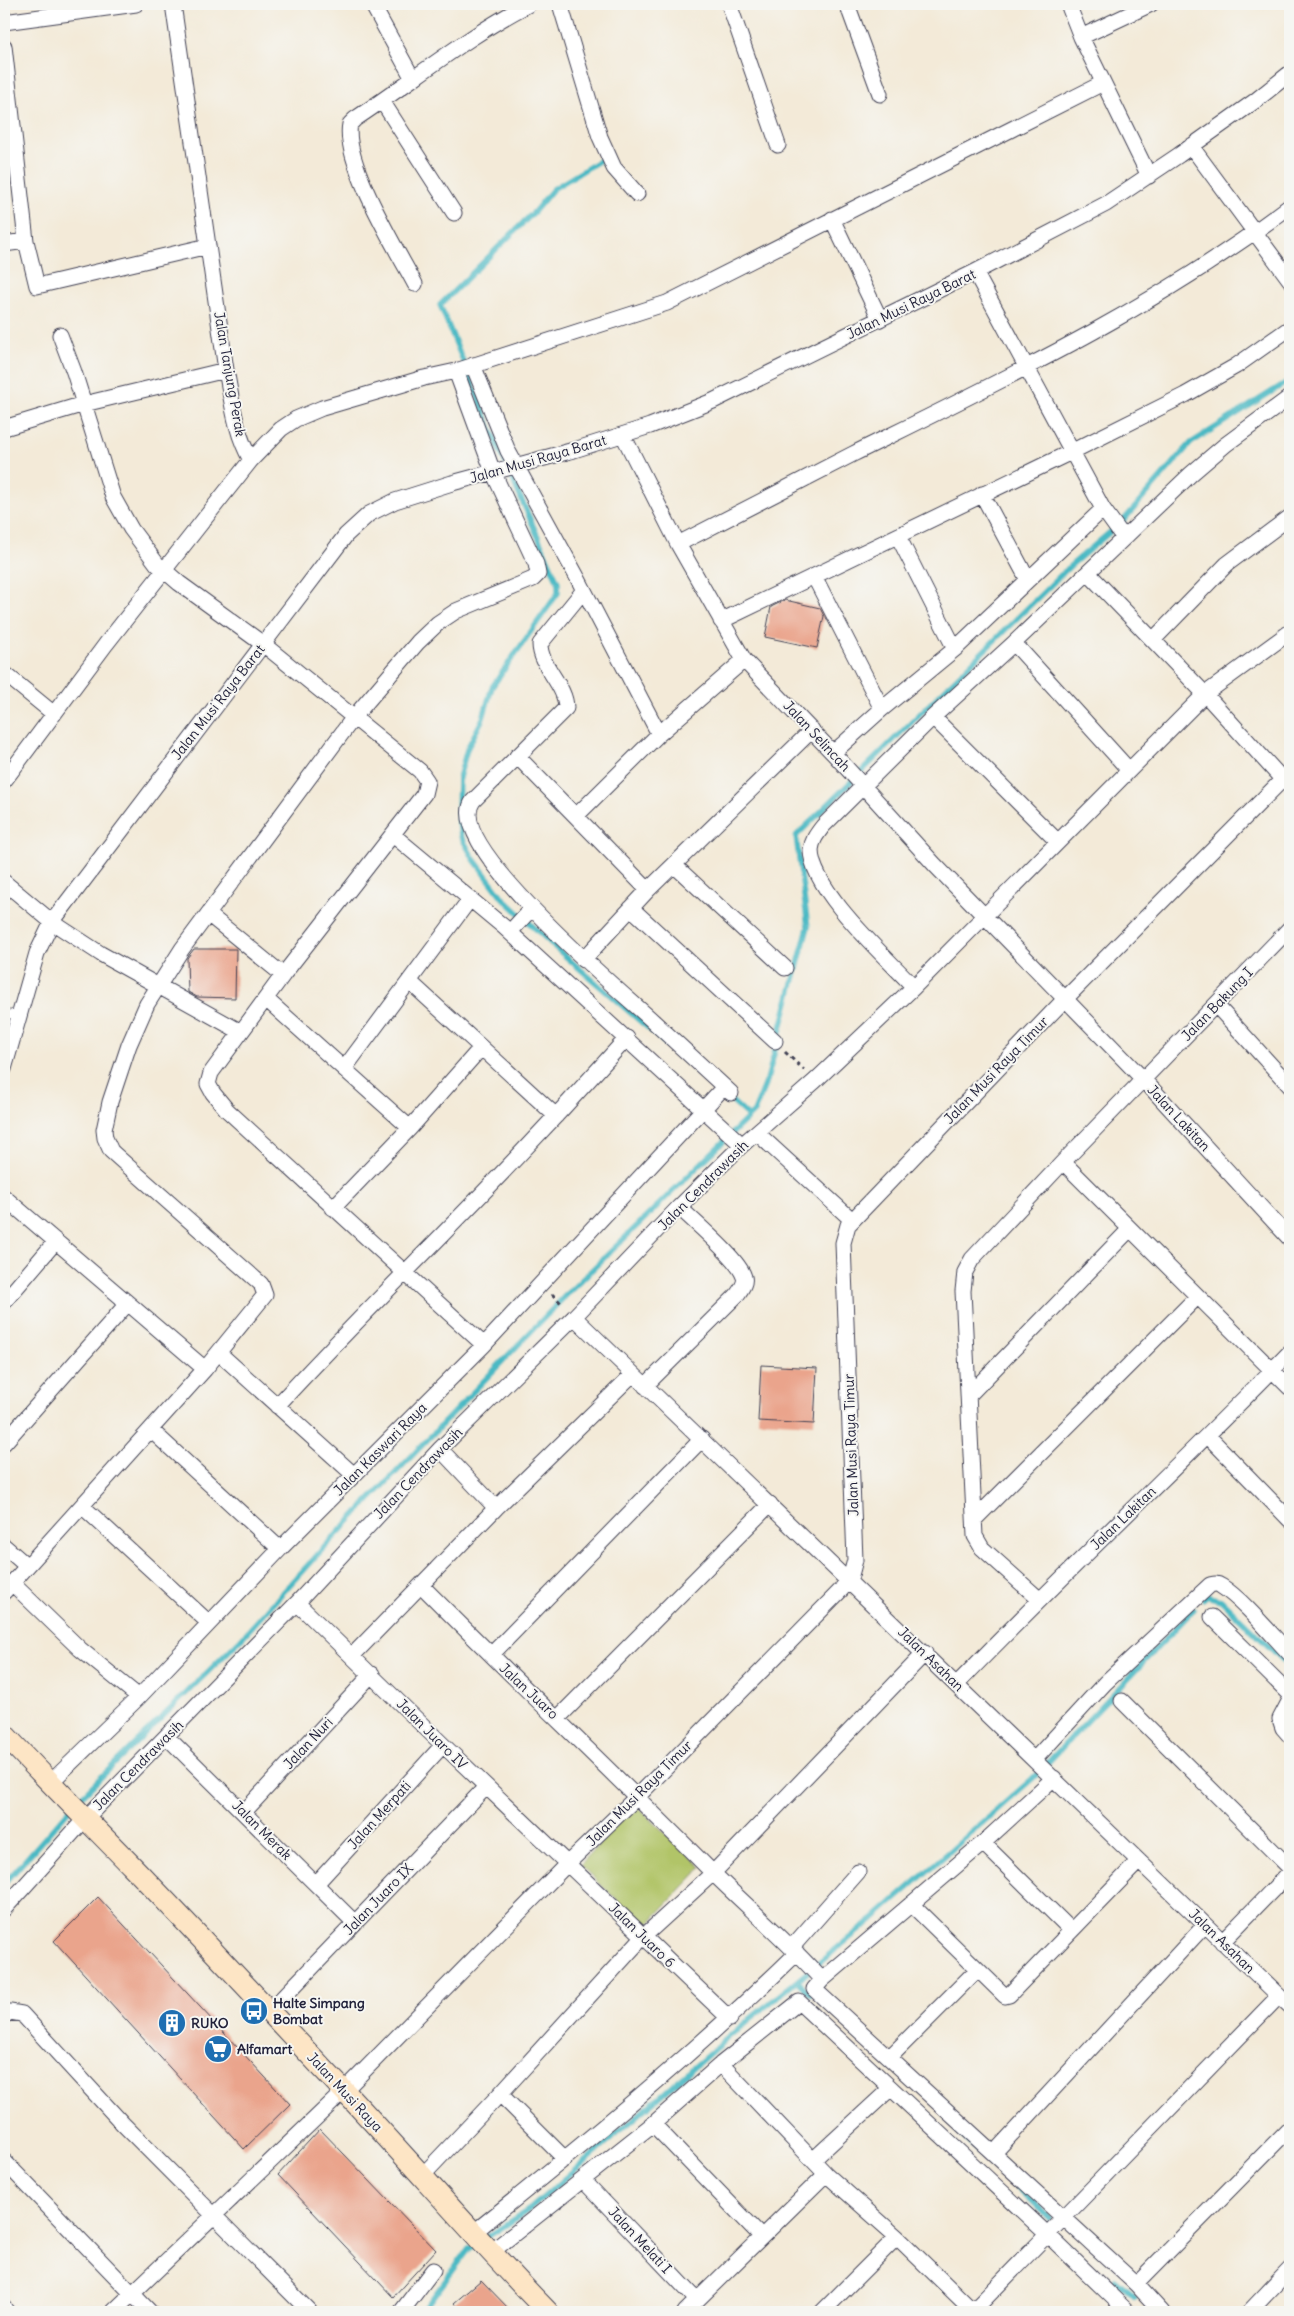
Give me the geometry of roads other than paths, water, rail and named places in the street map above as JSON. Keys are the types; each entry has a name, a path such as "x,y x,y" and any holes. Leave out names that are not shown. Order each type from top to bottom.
{"street":[{"path":"4,22 136,4"},
{"name":"Jalan Tanjung Perak","path":"173,4 226,370 242,444 250,460"},
{"path":"372,4 412,79"},
{"path":"415,284 374,207 350,145 349,129 352,121 494,22 529,4"},
{"path":"560,4 600,137 611,161 637,194"},
{"path":"729,4 778,145"},
{"path":"847,4 880,94"},
{"path":"1068,4 1103,84 1149,176"},
{"path":"1081,37 1151,4"},
{"path":"4,46 8,126 26,241 36,286 208,246"},
{"name":"Jalan Musi Raya Barat","path":"4,1069 11,1014 52,922 346,535 369,514 418,493 623,435 713,401 880,320 1106,204 1255,101 1290,73"},
{"path":"4,781 250,460 281,429 296,419 322,408 464,368 667,303 1103,84"},
{"path":"382,101 454,212"},
{"path":"1191,146 1290,280"},
{"path":"678,544 1028,368 1152,299 1256,232 1290,206"},
{"path":"832,219 880,320"},
{"path":"4,244 26,241"},
{"path":"975,272 1028,368 1071,452 1113,524"},
{"path":"721,621 1071,452 1207,383 1290,328"},
{"path":"60,335 116,504 131,529 164,571 264,644 420,771 427,781 424,794 283,975 211,1073 208,1084 227,1110 484,1345"},
{"path":"464,368 515,466 584,590 658,734"},
{"path":"139,1697 8,1588 205,1369 265,1295 264,1288 111,1151 105,1138 104,1130 110,1102 129,1045 157,986 208,914 354,718 418,642 438,622 456,610 533,579 538,575 536,564 494,472 464,368"},
{"path":"4,428 84,404 226,370"},
{"path":"837,758 882,709 955,648 1028,580 1191,474 1225,445 1290,397"},
{"name":"Jalan Selincah","path":"623,435 678,544 744,660 812,730 935,865 1066,998"},
{"path":"982,494 1028,580"},
{"path":"1153,640 1227,564 1290,517"},
{"path":"914,987 834,901 823,886 813,860 811,849 814,837 860,783 1088,573 1113,524"},
{"path":"898,536 955,648"},
{"path":"1088,573 1286,776"},
{"path":"814,576 882,709"},
{"path":"584,590 543,639 540,646 564,699 566,708 473,801 469,812 480,842 503,876 530,910 719,1095 724,1127 738,1142"},
{"name":"Jalan Cendrawasih","path":"4,1909 83,1816 167,1737 297,1603 440,1449 574,1317 738,1142 757,1132 815,1081 914,987 1205,694 1290,632"},
{"path":"1014,643 1129,770"},
{"path":"576,816 658,734 744,660"},
{"path":"4,673 54,714"},
{"path":"933,717 1057,841"},
{"path":"583,960 648,890 812,730"},
{"path":"516,756 648,890"},
{"name":"Jalan Musi Raya Timur","path":"113,2312 344,2091 568,1862 841,1590 854,1568 855,1556 844,1243 846,1228 1066,998 1286,776"},
{"path":"393,835 470,899 513,929 627,1038 719,1095"},
{"path":"674,865 785,968"},
{"path":"4,882 52,922 101,954 241,1032"},
{"path":"344,1069 470,899"},
{"path":"631,908 775,1041"},
{"path":"513,929 530,910"},
{"path":"208,914 283,975"},
{"name":"Jalan Bakung I","path":"1040,1599 977,1542 963,1291 965,1272 972,1259 1063,1162 1290,928"},
{"path":"409,981 480,1049 556,1116"},
{"name":"Jalan Lakitan","path":"1066,998 1290,1239"},
{"path":"266,999 410,1128"},
{"path":"1216,1005 1287,1076"},
{"path":"277,1406 330,1348 556,1116 627,1038"},
{"path":"333,1208 410,1128 480,1049"},
{"name":"Jalan Kaswari Raya","path":"52,1786 139,1697 208,1622 484,1345 719,1095"},
{"path":"757,1132 852,1220"},
{"path":"1063,1162 1290,1388"},
{"path":"4,1197 205,1369"},
{"path":"645,1386 737,1294 745,1282 744,1274 732,1259 679,1207"},
{"path":"969,1395 1130,1229"},
{"path":"4,1302 56,1241"},
{"path":"975,1519 1198,1297"},
{"path":"4,1443 127,1304"},
{"name":"Jalan Asahan","path":"574,1317 1290,2006"},
{"name":"Jalan Lakitan","path":"957,1684 1040,1599 1208,1436 1290,1352"},
{"path":"218,1353 354,1475"},
{"path":"352,1656 496,1508 633,1374"},
{"path":"151,1430 280,1549"},
{"path":"1208,1436 1290,1520"},
{"path":"491,1655 702,1439"},
{"path":"440,1449 496,1508"},
{"path":"558,1718 770,1504"},
{"path":"82,1506 208,1622"},
{"path":"4,1546 27,1566"},
{"name":"Jalan Juaro","path":"422,1585 491,1655 637,1795 713,1873 798,1954 811,1990"},
{"path":"481,2242 583,2180 653,2124 721,2064 983,1843 1045,1769 1105,1683 1210,1585 1220,1586 1235,1598 1290,1654"},
{"name":"Jalan Juaro IV","path":"297,1603 372,1674 443,1746 568,1862"},
{"path":"1212,1617 1290,1694"},
{"path":"423,2175 500,2094 642,1937 713,1873 925,1653"},
{"name":"Jalan Nuri","path":"244,1812 372,1674"},
{"path":"1290,1700 1280,1719 1283,1728 1290,1736"},
{"path":"1122,1701 1290,1868"},
{"name":"Jalan Musi Raya","path":"4,1734 270,2012 423,2175 481,2242 548,2312"},
{"name":"Jalan Merak","path":"167,1737 355,1923"},
{"name":"Jalan Merpati","path":"316,1884 443,1746"},
{"name":"Jalan Juaro IX","path":"270,2012 486,1787"},
{"path":"983,1843 1071,1930"},
{"path":"911,1904 1005,1996 1009,1995 1139,1861"},
{"name":"Jalan Juaro 6","path":"568,1862 642,1937 730,2018"},
{"path":"481,2242 565,2159 730,2018 798,1954 858,1872"},
{"path":"1222,1942 1290,1872"},
{"path":"994,2153 1205,1926"},
{"path":"890,2057 977,1970"},
{"path":"811,1990 890,2057 1141,2289 1162,2312"},
{"path":"811,1990 892,2088 1129,2312 1141,2289 1290,2128"},
{"path":"721,2064 826,2174 897,2237 973,2312 1279,1996"},
{"path":"4,2016 10,2012 22,2014 123,2124 310,2312"},
{"path":"814,2160 892,2088"},
{"path":"500,2094 565,2159"},
{"path":"653,2124 761,2236"},
{"path":"4,2161 150,2312"},
{"path":"685,2312 826,2174"},
{"name":"Jalan Melati I","path":"583,2180 697,2300"},
{"path":"822,2312 897,2237"},
{"path":"1249,2312 1290,2269"},
{"path":"402,2312 433,2270"},
{"path":"4,2308 7,2312"}],"waterway":[{"path":"607,156 553,189 534,212 440,305 500,451 558,582 558,593 492,687 483,718 467,749 459,778 458,815 461,836 473,858 503,898 557,949 686,1061"},
{"path":"76,1802 239,1641 316,1556 565,1296 754,1112 767,1080 808,927 796,836 1070,566 1123,521 1191,443 1290,380"},
{"path":"725,1095 749,1117"},
{"path":"1204,1599 1207,1596 1221,1600 1290,1667"},
{"path":"422,2312 469,2249 530,2209 739,2028 873,1919 1032,1779 1194,1609"},
{"path":"4,1884 70,1809"},
{"path":"797,1981 811,1994"},
{"path":"957,2130 1050,2218"},
{"path":"1115,2280 1134,2297"}],"place":[{"name":"Halte Simpang Bombat","path":"254,2011"},
{"name":"RUKO","path":"172,2023"},
{"name":"Alfamart","path":"218,2049"}]}
